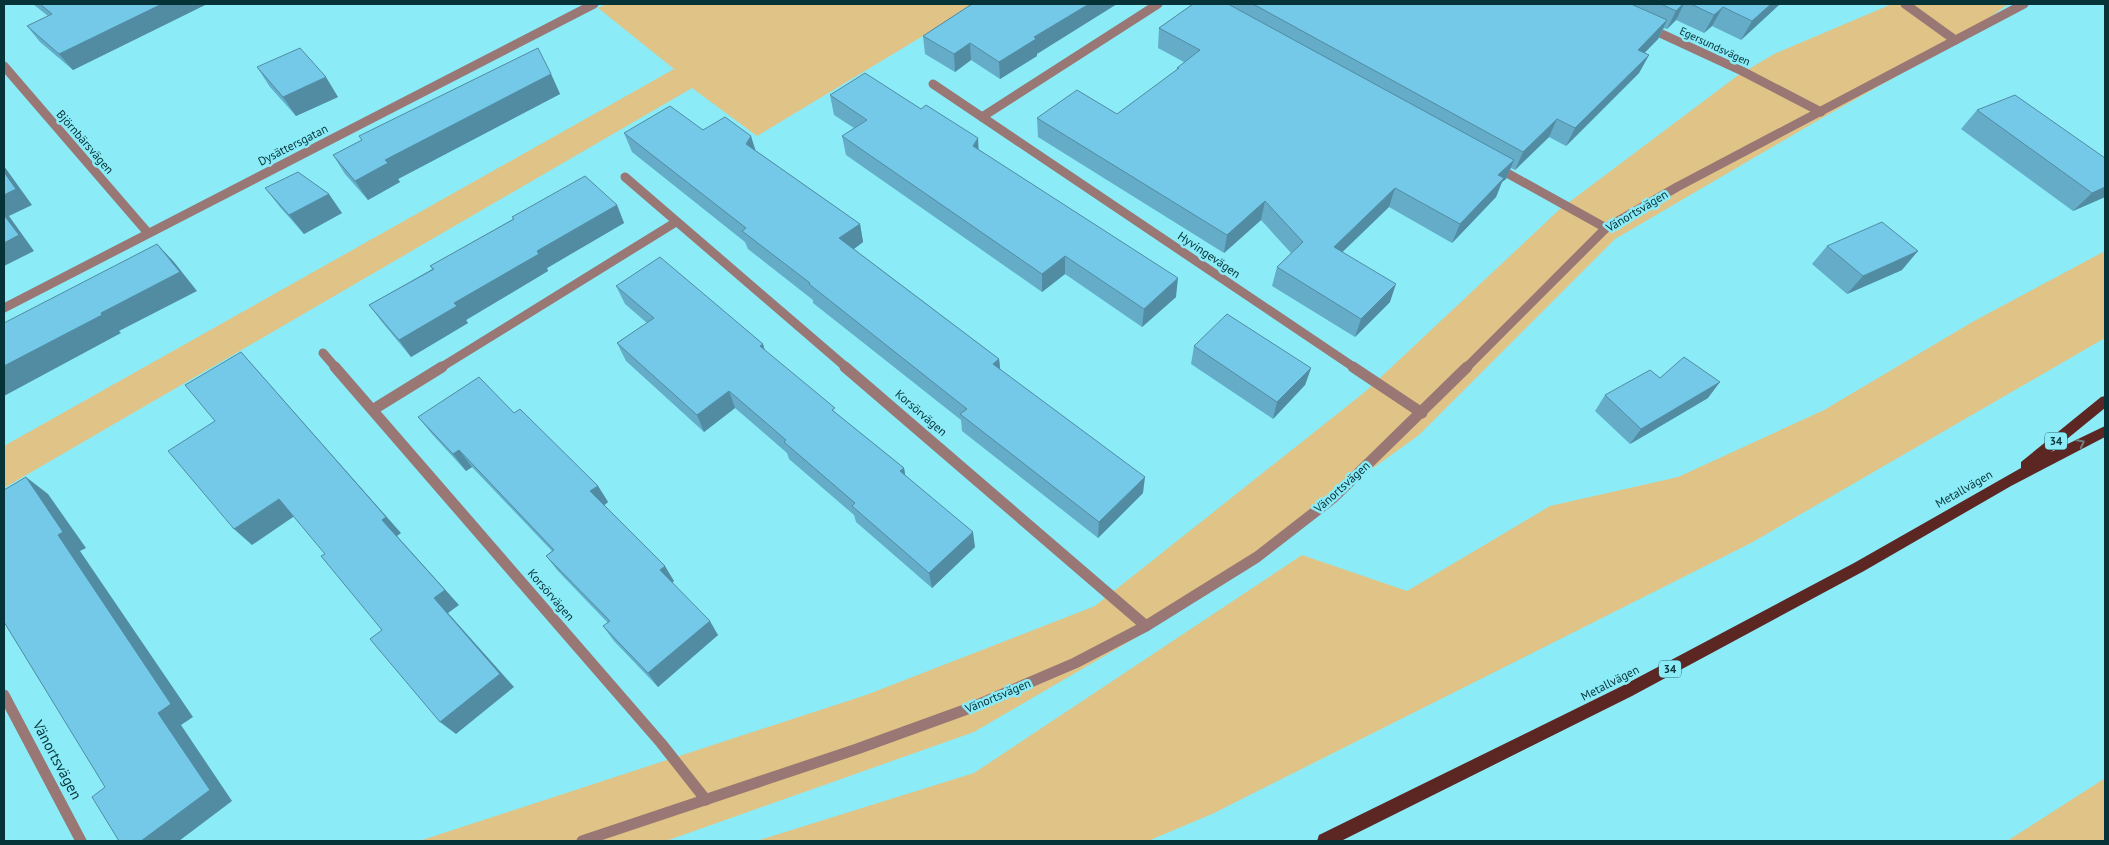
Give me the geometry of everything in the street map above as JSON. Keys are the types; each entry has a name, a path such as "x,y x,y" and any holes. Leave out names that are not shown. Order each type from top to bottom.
{"main road":[{"name":"Metallvägen","path":"2006,482 2105,401"},
{"name":"Metallvägen","path":"1325,841 1636,687 1860,567 2006,482 2105,431"}],"street":[{"name":"Dysättersgatan","path":"4,308 594,4"},
{"path":"982,117 1158,4"},
{"path":"1905,4 1955,40"},
{"name":"Vänortsvägen","path":"582,841 857,750 970,708 1076,663 1146,626 1258,556 1333,498 1606,228 1677,187 2024,4"},
{"name":"Egersundsvägen","path":"1643,25 1820,112"},
{"name":"Björnbärsvägen","path":"4,66 148,233"},
{"name":"Hyvingevägen","path":"933,84 1422,412"},
{"path":"1490,163 1606,228"},
{"name":"Korsörvägen","path":"625,177 1146,626"},
{"path":"374,409 676,222"},
{"name":"Korsörvägen","path":"323,353 374,409 661,742 706,800"},
{"name":"Vänortsvägen","path":"4,695 81,841"}],"shaded area":[{"path":"607,4 976,4 757,136 692,88 4,488 4,446 674,69 598,8"},
{"path":"1892,4 2008,4 1954,44 1815,122 1615,239 1419,435 1142,634 974,732 666,841 419,841 866,695 1095,606 1366,391 1560,209 1737,76 1774,54"},
{"path":"2105,251 2105,338 1751,543 1212,814 1148,841 756,841 974,773 1302,555 1407,591 1550,506 1678,477 1824,410 1974,321"},
{"path":"2105,778 2105,841 2007,841 2099,782"}],"building":[{"path":"40,4 162,4 59,54 27,26 52,14"},
{"path":"972,4 1089,4 1034,37 1036,39 999,62 970,43 954,54 923,36"},
{"path":"1193,4 1228,4 1514,160 1498,175 1504,178 1460,224 1395,188 1334,247 1396,284 1361,319 1277,267 1303,242 1265,201 1227,235 1037,118 1077,90 1117,114 1200,50 1159,28"},
{"path":"1253,4 1631,4 1667,20 1638,50 1649,55 1575,128 1557,119 1523,152"},
{"path":"1661,4 1683,4 1676,11"},
{"path":"1691,4 1771,4 1752,21 1723,7 1714,15"},
{"path":"300,48 326,77 283,97 257,67"},
{"path":"538,48 551,74 385,160 388,163 355,181 333,155 362,140 359,136"},
{"path":"865,73 921,109 926,105 978,138 973,146 1178,278 1144,309 1065,256 1042,274 842,136 867,120 830,95"},
{"path":"2015,95 2105,158 2105,187 2092,193 1977,110"},
{"path":"670,106 703,130 725,117 751,136 746,144 860,224 839,238 999,359 993,364 1145,477 1099,522 960,414 967,409 742,231 746,228 624,133"},
{"path":"4,172 16,189 4,195"},
{"path":"298,172 329,194 289,215 265,188"},
{"path":"585,176 617,205 537,251 539,254 454,303 457,306 399,340 369,305 434,269 430,266 514,219 512,217"},
{"path":"4,215 19,235 4,243"},
{"path":"1882,222 1918,251 1863,276 1827,246"},
{"path":"157,244 180,272 4,366 4,323"},
{"path":"660,257 763,344 760,346 835,408 832,410 904,468 900,471 973,532 929,573 852,506 855,503 784,442 786,440 729,391 697,415 617,343 654,318 616,286"},
{"path":"1227,314 1311,368 1277,402 1194,346"},
{"path":"241,352 386,517 382,520 445,590 434,598 500,674 440,722 370,639 382,630 321,556 325,554 279,499 234,529 168,451 215,421 185,385"},
{"path":"1684,357 1720,382 1641,429 1605,395 1650,370 1660,378"},
{"path":"479,377 514,413 520,409 598,486 590,491 665,566 660,570 710,621 648,673 603,626 610,621 546,556 554,550 459,450 453,454 418,417"},
{"path":"26,477 63,532 58,535 171,704 158,713 210,790 141,841 119,841 92,797 105,787 4,622 4,490"}]}
